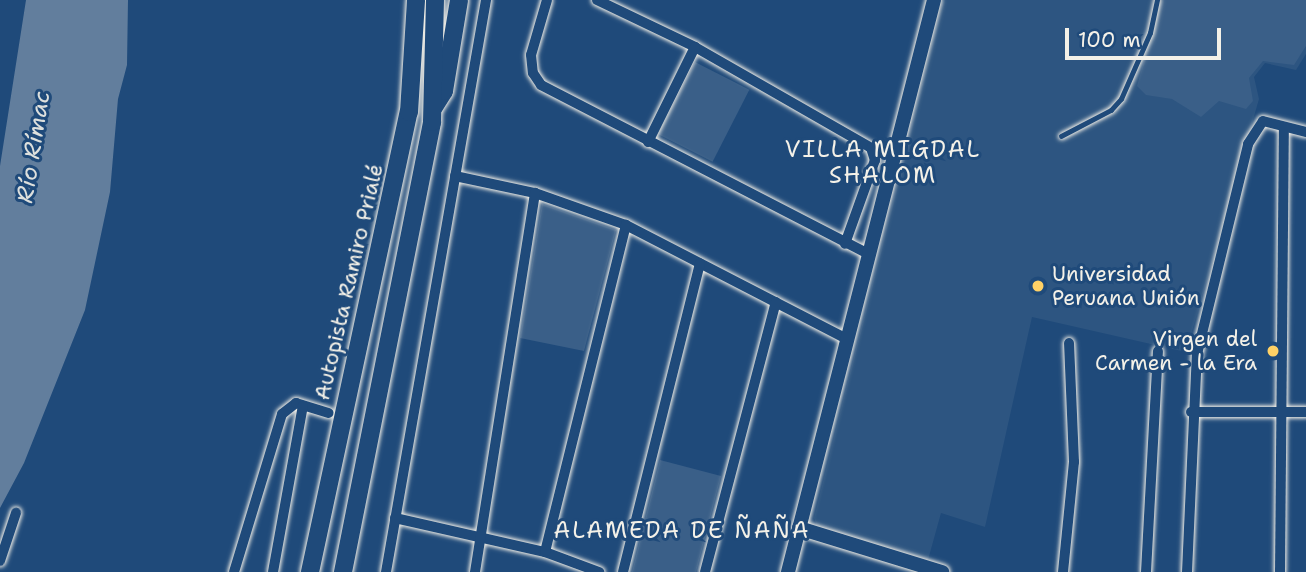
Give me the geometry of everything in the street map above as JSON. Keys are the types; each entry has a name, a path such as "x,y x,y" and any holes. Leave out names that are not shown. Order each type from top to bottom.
{"highway":[{"name":"Autopista Ramiro Prialé","path":"310,572 409,112 416,0"},
{"path":"343,572 432,110 435,0"},
{"path":"432,110 444,91 459,0"}],"street":[{"path":"386,572 485,0"},
{"path":"547,0 531,55 533,73 541,85 868,254"},
{"path":"597,0 695,47 871,148 875,160 845,244"},
{"path":"788,572 934,0"},
{"path":"648,142 695,47"},
{"path":"1187,572 1191,412 1197,354 1248,144 1263,121 1306,132"},
{"path":"1280,572 1284,127"},
{"path":"455,176 535,193 626,225 847,339"},
{"path":"475,572 535,193"},
{"path":"545,552 626,225"},
{"path":"623,572 700,263"},
{"path":"705,572 776,302"},
{"path":"1063,572 1074,461 1069,343"},
{"path":"1146,572 1158,351"},
{"path":"234,572 282,414 290,405 328,413"},
{"path":"273,572 303,406"},
{"path":"1191,412 1306,412"},
{"path":"0,561 16,513"},
{"path":"396,518 545,552 599,572"},
{"path":"799,528 942,572"}],"lane":[{"path":"1061,136 1111,110 1121,99 1150,33 1157,0"}],"shaded area":[{"name":"Universidad Peruana Unión","path":"943,0 1306,0 1306,54 1296,70 1265,63 1254,77 1259,99 1186,352 1032,317 985,527 941,513 928,560 818,529 814,518"},
{"path":"1161,0 1306,0 1306,46 1294,65 1263,61 1249,78 1253,101 1246,109 1219,101 1201,117 1172,99 1146,95 1137,86"},
{"path":"695,62 749,90 713,162 658,134"},
{"path":"542,204 616,230 584,351 520,338"},
{"path":"660,460 721,476 696,572 632,572"}],"water":[{"name":"Río Rímac","path":"26,0 128,0 127,65 118,99 110,192 85,310 24,463 0,508 0,166"}],"place":[{"name":"Universidad Peruana Unión","path":"1038,286"},
{"name":"Virgen del Carmen - la Era","path":"1273,351"}],"district":[{"name":"VILLA MIGDAL SHALOM","path":"883,162"},
{"name":"ALAMEDA DE ÑAÑA","path":"682,530"}]}
